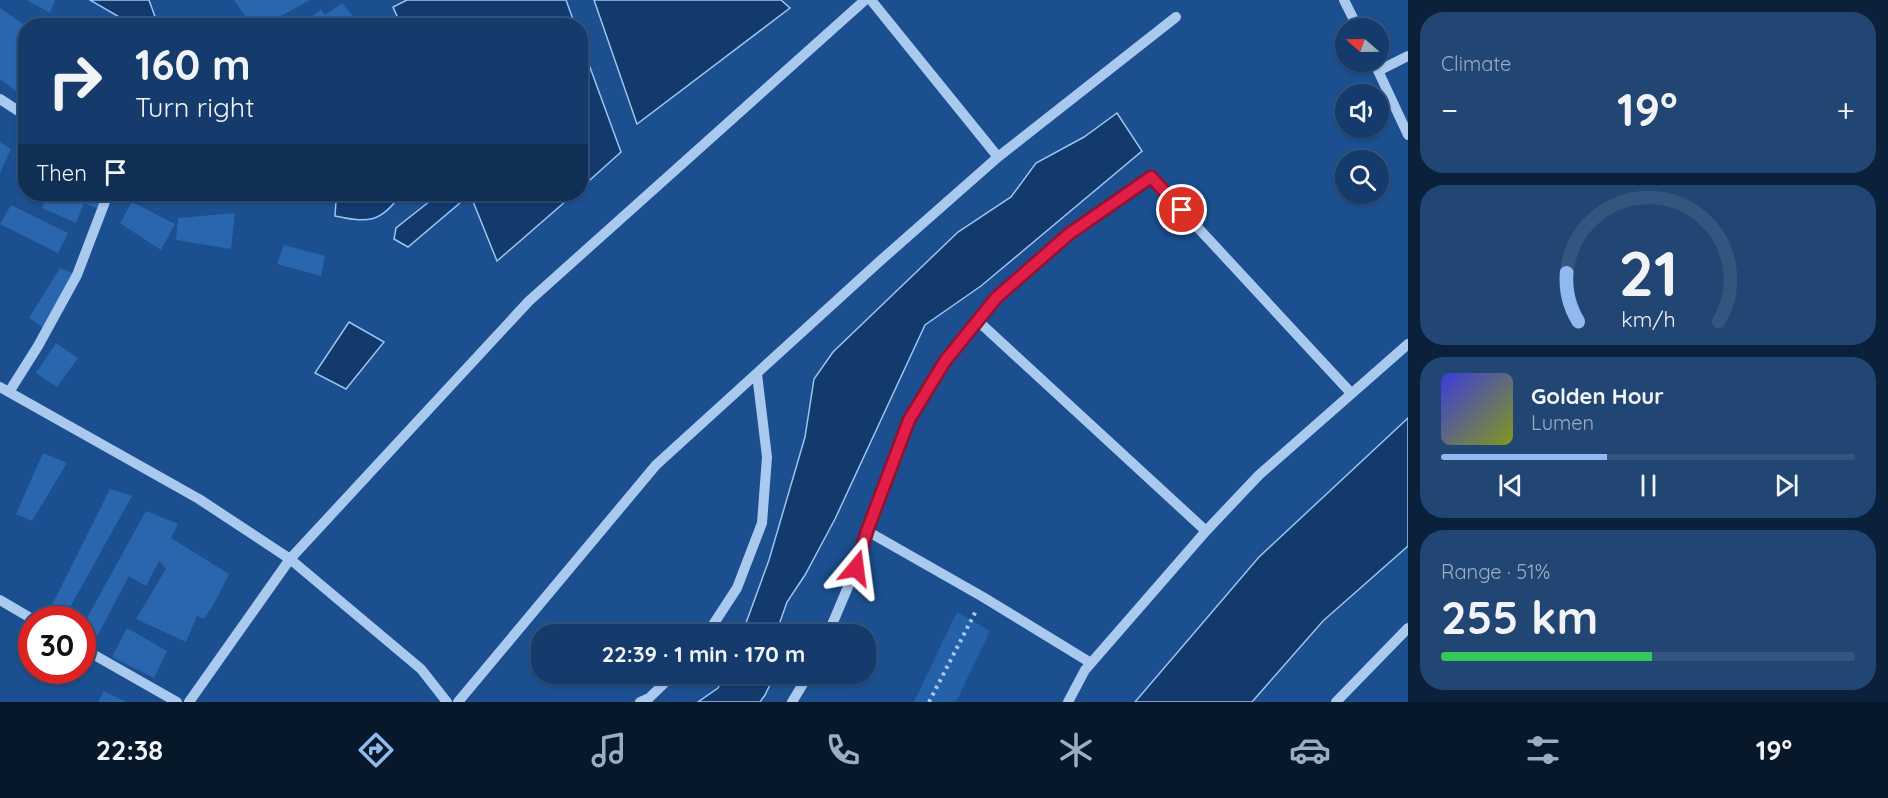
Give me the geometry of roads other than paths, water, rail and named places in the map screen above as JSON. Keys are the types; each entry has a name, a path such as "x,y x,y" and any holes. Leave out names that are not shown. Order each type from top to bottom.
{"street":[{"path":"189,702 290,559 529,301 865,0"},
{"path":"871,0 998,157"},
{"path":"1344,0 1353,18"},
{"path":"458,702 656,465 998,157 1176,17"},
{"path":"1389,62 1408,56"},
{"path":"1379,72 1408,135"},
{"path":"0,99 18,111"},
{"path":"832,624 856,568 867,531 909,420 945,361 996,298 1069,234 1151,177 1352,393"},
{"path":"105,201 77,275 38,346 4,390 199,499 290,559 421,669 447,702"},
{"path":"978,321 1206,531"},
{"path":"1068,702 1085,670 1206,531 1259,475 1408,344"},
{"path":"714,624 737,588 762,523 767,457 757,374"},
{"path":"867,531 983,597 1091,663"},
{"path":"0,600 18,611"},
{"path":"1336,702 1408,628"},
{"path":"96,656 177,702"},
{"path":"640,702 649,698 664,684"},
{"path":"792,702 802,684"}]}
